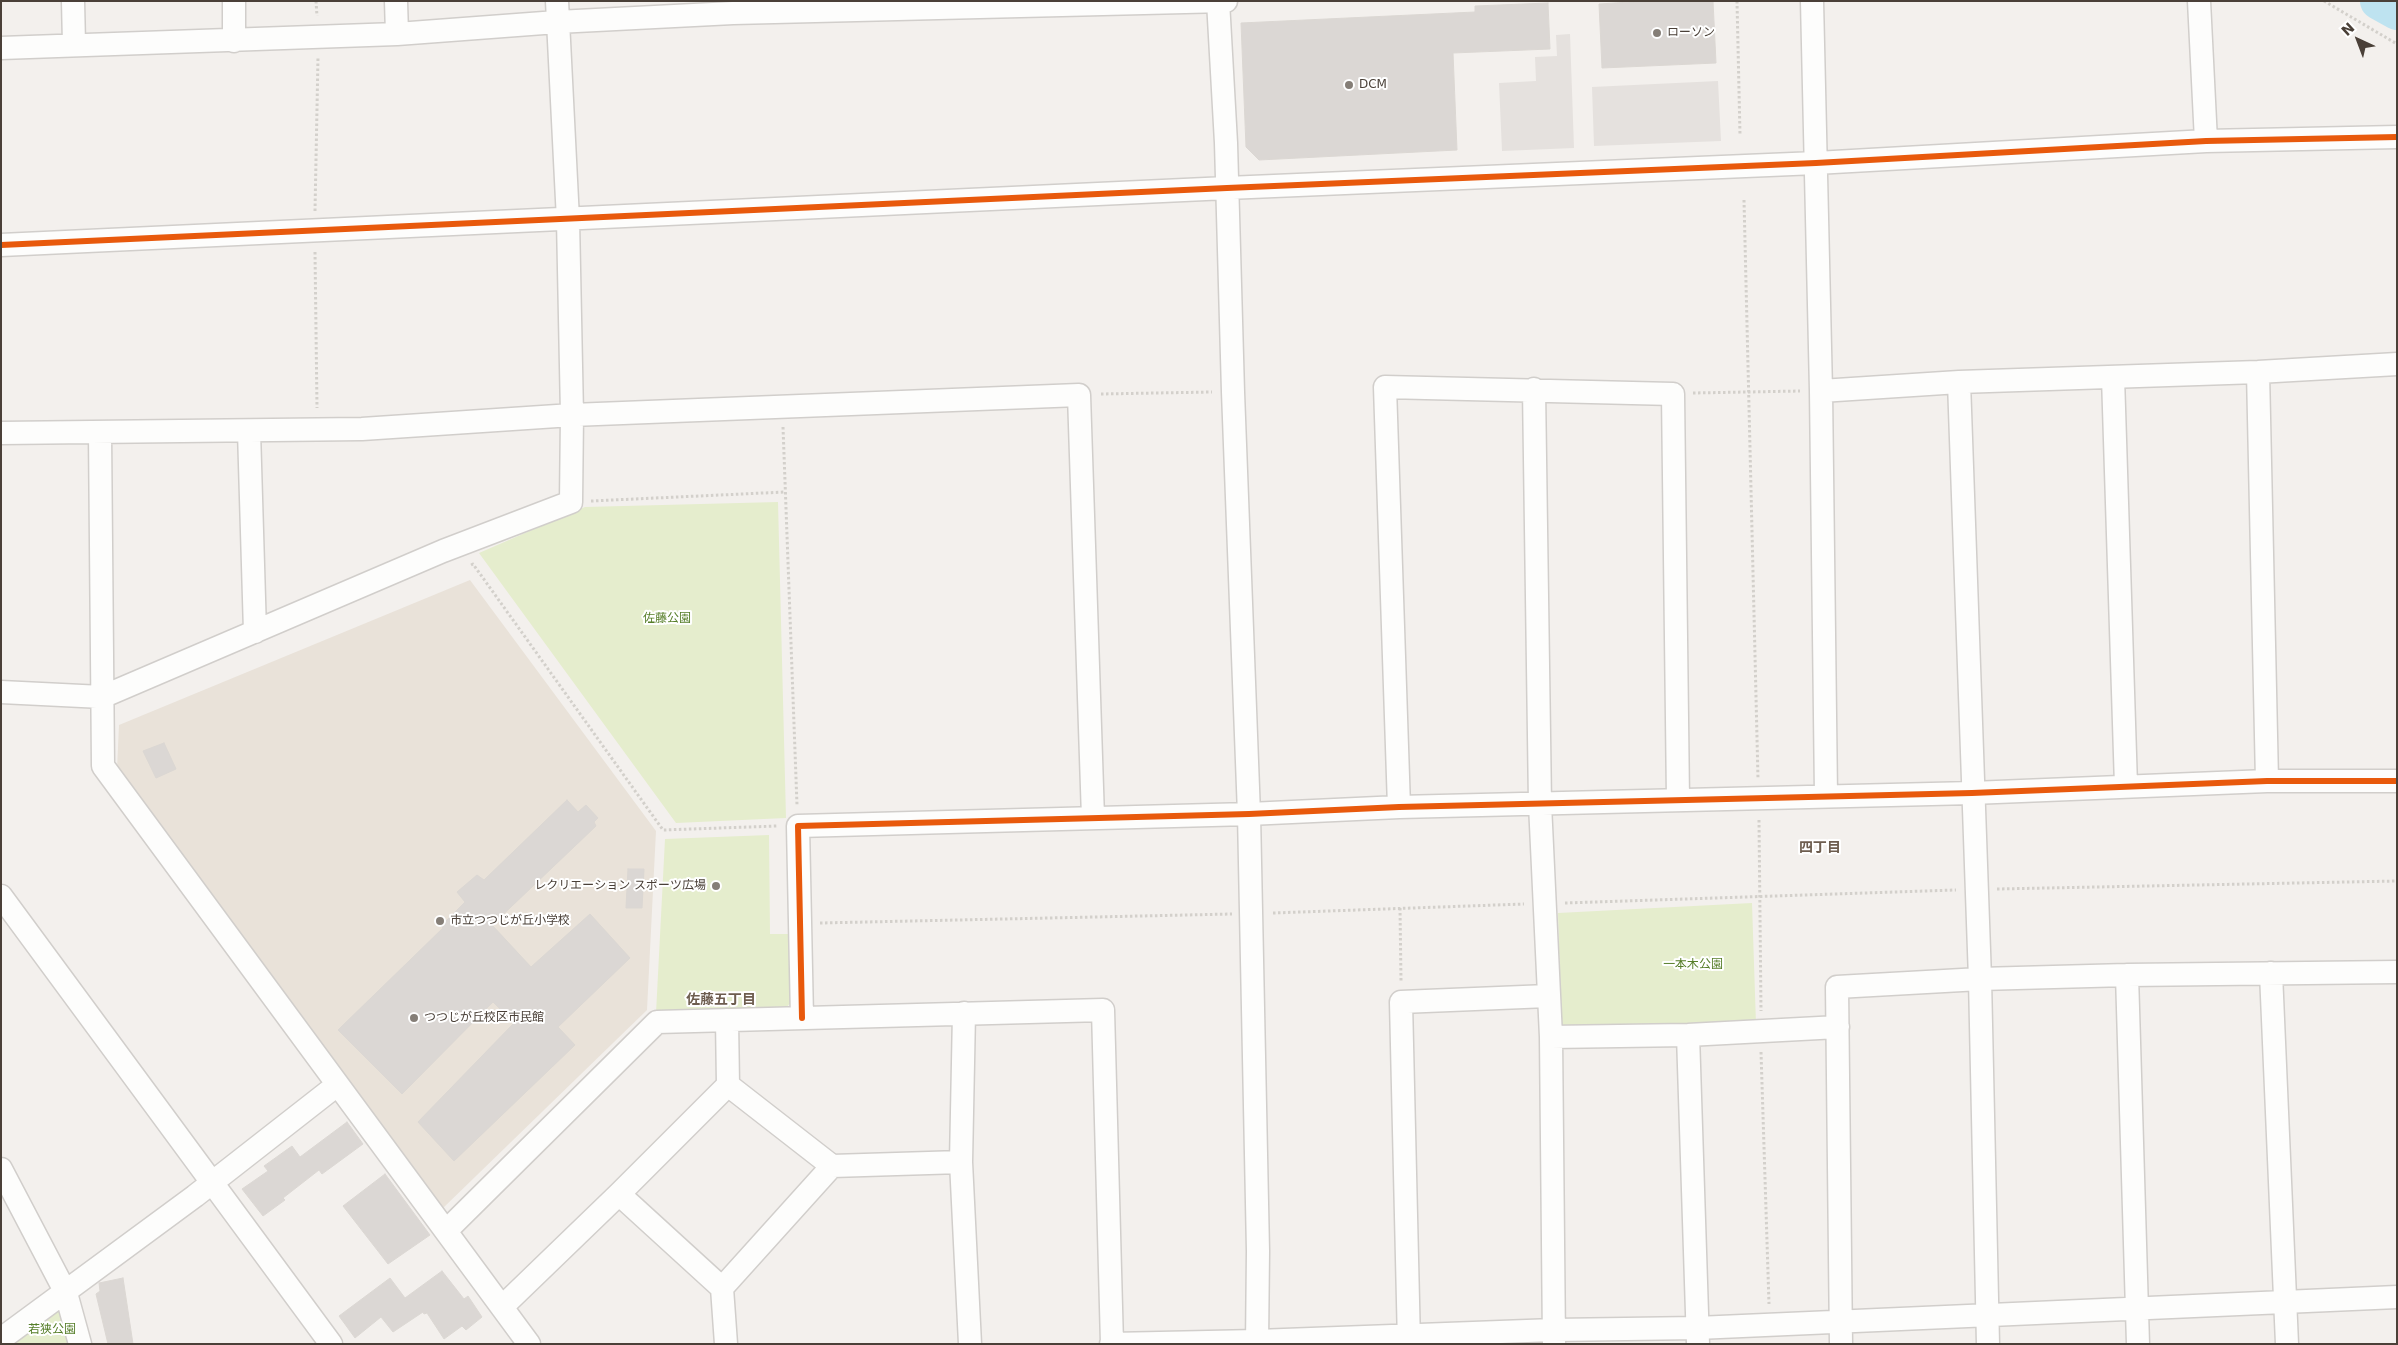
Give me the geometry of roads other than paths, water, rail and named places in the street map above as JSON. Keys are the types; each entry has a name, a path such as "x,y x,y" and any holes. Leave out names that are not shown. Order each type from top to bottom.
{"street":[{"path":"73,1 74,44"},
{"path":"234,1 234,41"},
{"path":"396,1 397,34"},
{"path":"1,48 397,34 557,12 732,7 1226,1"},
{"path":"1812,1 1822,391 1826,796"},
{"path":"2199,1 2206,141"},
{"path":"1218,2 1227,188 1249,814 1258,1241 1257,1343"},
{"path":"1,692 102,697 444,551 570,502 572,415 568,220 557,12"},
{"path":"1,245 1227,188 1816,163 2206,141 2397,137"},
{"path":"1822,391 1959,382 2258,372 2397,364"},
{"path":"2258,372 2267,781"},
{"path":"2113,377 2126,786"},
{"path":"1959,382 1980,979 1988,1344"},
{"path":"1399,807 1385,387 1534,389 1673,394 1678,800"},
{"path":"1534,389 1540,804 1551,1037 1554,1337"},
{"path":"1,434 362,429 572,415 1079,395 1093,818"},
{"path":"250,431 255,632"},
{"path":"100,433 103,766 337,1085 503,1306 529,1344"},
{"path":"802,1018 798,826 1249,814 1399,807 1972,792 2267,781 2397,781"},
{"path":"3,902 331,1344"},
{"path":"1841,1333 1837,987 1980,979 2126,975 2397,972"},
{"path":"2271,973 2287,1344"},
{"path":"2126,975 2138,1344"},
{"path":"1409,1339 1401,1002 1548,996"},
{"path":"446,1232 657,1022 1103,1010 1112,1344 1698,1336 1770,1325 1841,1333 1988,1314 2286,1304 2397,1297"},
{"path":"964,1013 961,1162 970,1344"},
{"path":"503,1306 728,1085 727,1020"},
{"path":"1551,1037 1688,1035 1838,1027"},
{"path":"1688,1035 1698,1336"},
{"path":"1,1339 213,1183 337,1085"},
{"path":"728,1085 832,1166 961,1162"},
{"path":"722,1288 832,1166"},
{"path":"1,1169 66,1293 80,1344"},
{"path":"619,1194 722,1288 726,1344"}],"waterway":[{"path":"2379,1 2397,11"}],"place":[{"name":"ローソン","path":"1657,33"},
{"name":"DCM","path":"1349,85"},
{"name":"レクリエーション スポーツ広場","path":"716,886"},
{"name":"市立つつじが丘小学校","path":"440,921"},
{"name":"つつじが丘校区市民館","path":"414,1018"}],"district":[{"name":"四丁目","path":"1820,848"},
{"name":"佐藤五丁目","path":"721,1000"}],"park label":[{"name":"佐藤公園","path":"667,619"},
{"name":"一本木公園","path":"1693,965"},
{"name":"若狭公園","path":"52,1330"}]}
